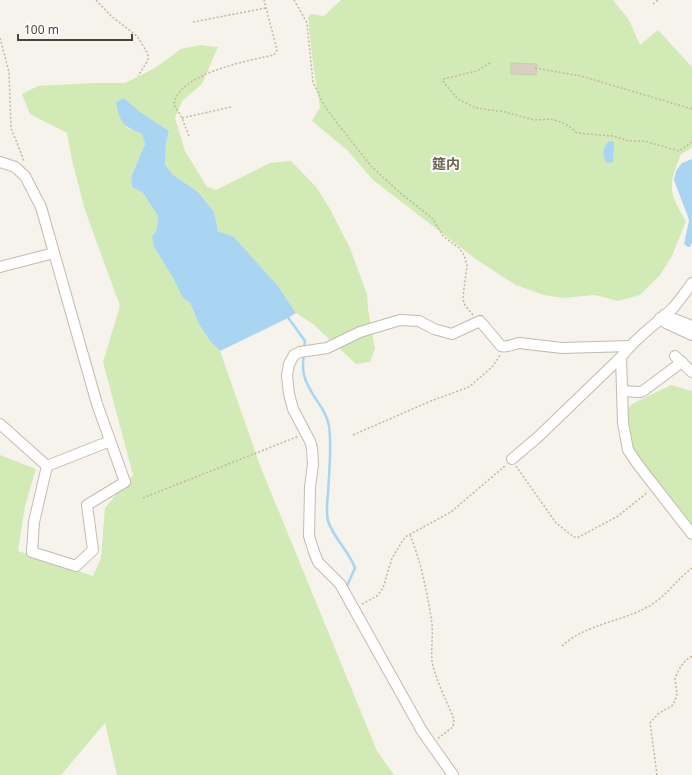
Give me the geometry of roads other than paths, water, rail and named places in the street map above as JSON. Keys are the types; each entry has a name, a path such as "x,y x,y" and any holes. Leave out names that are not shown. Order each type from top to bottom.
{"street":[{"path":"0,162 15,167 25,176 41,207 97,404 125,482 87,504 93,550 76,566 32,552 34,522 47,466"},
{"path":"0,267 54,253"},
{"path":"512,459 538,437 621,357 630,346 674,307 692,283"},
{"path":"662,317 692,326"},
{"path":"662,317 666,323 692,335"},
{"path":"454,775 430,743 402,696 355,608 340,584 322,566 314,552 310,536 309,515 313,464 312,448 293,409 289,394 287,376 289,364 294,355 300,352 327,348 360,332 400,320 419,321 434,329 452,334 480,321 501,346 505,347 519,343 562,348 630,346"},
{"path":"621,357 623,423 628,450 692,534"},
{"path":"622,391 643,391 679,359 692,372"},
{"path":"0,424 47,466"},
{"path":"47,466 110,441"}],"water":[{"path":"124,98 139,111 169,131 166,143 165,164 172,174 198,192 214,212 218,231 234,237 278,286 296,313 220,351 210,341 199,324 190,303 183,298 154,247 152,237 157,229 158,216 143,193 132,187 131,177 145,144 142,134 126,126 121,119 116,102"},
{"path":"609,141 614,142 613,162 607,163 603,155 605,146"},
{"path":"692,159 692,243 690,247 688,247 684,244 689,221 674,180 676,171 682,163"}],"waterway":[{"path":"287,316 305,341 304,349"},
{"path":"304,353 303,370 306,382 324,413 329,426 330,469 327,507 328,521 334,534 349,556 355,568 346,588"}],"district":[{"name":"筵内","path":"446,164"}]}
